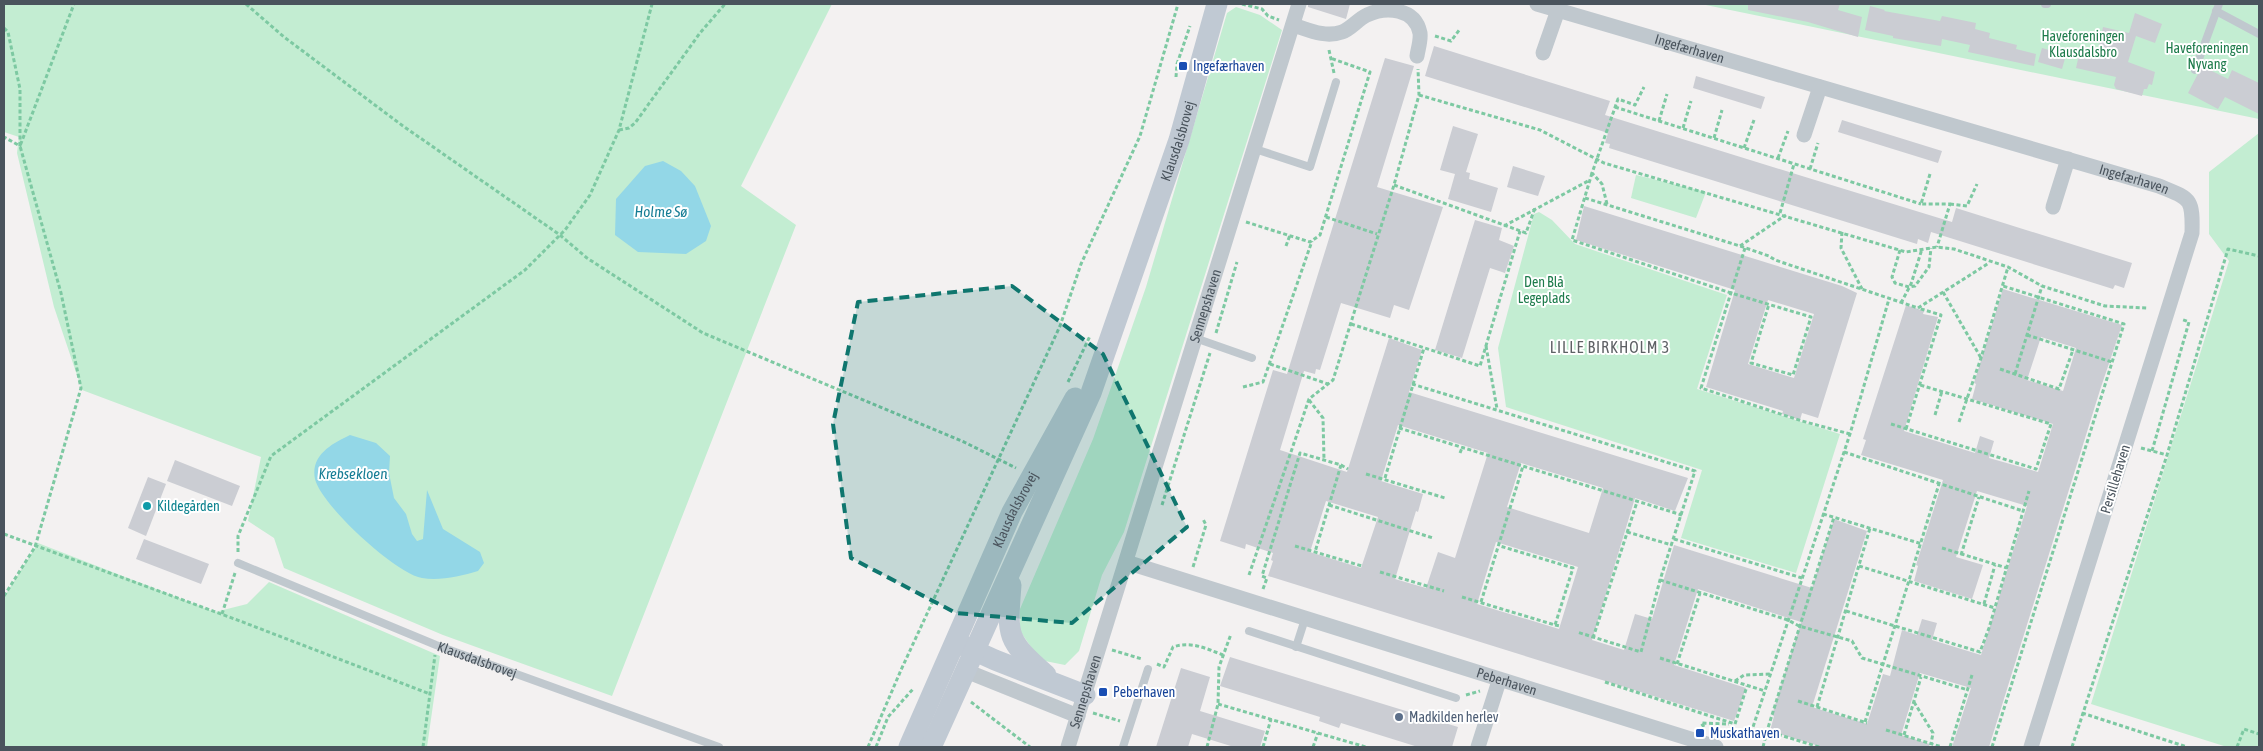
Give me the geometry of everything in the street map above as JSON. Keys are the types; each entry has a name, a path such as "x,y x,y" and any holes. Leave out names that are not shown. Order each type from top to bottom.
{"street":[{"name":"Klausdalsbrovej","path":"931,747 1091,393 1179,140 1217,4"},
{"path":"1299,4 1293,25 1327,34 1343,32 1366,15 1384,8 1403,12 1415,21 1420,34 1417,56"},
{"name":"Ingefærhaven","path":"1537,4 2159,186 2186,198 2193,209"},
{"path":"1543,53 1558,10"},
{"name":"Sennepshaven","path":"1068,747 1293,25"},
{"path":"1804,136 1820,87"},
{"path":"2053,207 2068,159"},
{"name":"Persillehaven","path":"2030,747 2192,233 2193,209"},
{"name":"Klausdalsbrovej","path":"909,747 1012,512 1072,404 1131,277"},
{"name":"Peberhaven","path":"1126,562 1305,619 1498,684 1715,747"},
{"path":"1012,569 1010,634 1020,652 1081,707"},
{"path":"954,642 1057,685"},
{"path":"954,642 966,671 1081,707"},
{"path":"1478,747 1498,684"}],"lane":[{"path":"2195,70 2218,7 2259,34"},
{"path":"1255,149 1310,167 1336,82"},
{"path":"1195,338 1252,358"},
{"name":"Klausdalsbrovej","path":"238,563 436,644 719,747"},
{"path":"1296,647 1305,619"},
{"path":"1249,631 1456,698"},
{"path":"1123,747 1148,669"}],"path":[{"path":"20,146 74,4"},
{"path":"246,4 284,37 395,120 560,236 594,263 703,333 964,442 1021,471"},
{"path":"222,614 238,563 238,536 270,456 525,270 560,236 590,195 619,130 652,4"},
{"path":"619,130 629,128 635,123 700,33 725,4"},
{"path":"868,747 901,670 1050,349 1081,264 1140,136 1178,4"},
{"path":"1242,4 1262,9"},
{"path":"1258,4 1268,16 1293,25"},
{"path":"1176,79 1177,64 1191,21"},
{"path":"4,29 8,32 20,89 20,146 60,293 81,388 35,547 4,596"},
{"path":"1447,40 1451,41 1460,29"},
{"path":"1327,34 1336,82"},
{"path":"1249,575 1309,399 1334,380 1377,234 1394,185 1419,95 1417,56"},
{"path":"1233,218 1310,242 1320,235 1370,72 1330,58"},
{"path":"1644,87 1635,105 1618,99 1590,179 1572,240 1731,293 1769,304 1811,317 1793,375 1751,363 1769,304"},
{"path":"1659,121 1667,94"},
{"path":"1419,95 1540,130 1597,159 1906,252 1937,247 1954,249 2008,267 2042,286 2105,306 2147,308"},
{"path":"1683,128 1691,101"},
{"path":"1615,107 1921,204 1967,206 1977,184"},
{"path":"1714,138 1722,110"},
{"path":"1744,148 1754,120"},
{"path":"1778,158 1788,131"},
{"path":"4,137 20,146"},
{"path":"1810,168 1819,140"},
{"path":"1780,213 1794,164"},
{"path":"1592,173 1602,184 1607,204"},
{"path":"1921,204 1930,174"},
{"path":"1504,226 1590,179"},
{"path":"1394,185 1526,233 1534,208"},
{"path":"1585,198 1740,246 1862,290 1941,315 1906,429"},
{"path":"1937,247 1950,204"},
{"path":"1740,246 1786,215"},
{"path":"1326,217 1377,234"},
{"path":"1351,324 1480,366 1520,231"},
{"path":"1842,232 1841,248 1862,290"},
{"path":"1286,246 1290,235"},
{"path":"1243,387 1263,382 1312,240"},
{"path":"1745,248 1701,388 1850,434"},
{"path":"1900,250 1892,277 1895,282 1909,287 1915,286 1928,267 1932,248"},
{"path":"1901,303 1909,287 1922,249"},
{"path":"2072,747 2167,455 2228,249 2259,256"},
{"path":"1918,308 1990,262"},
{"path":"1959,422 1980,363 2008,267"},
{"path":"1992,747 2124,324 2003,286"},
{"path":"2016,374 2042,286"},
{"path":"1943,292 1981,358"},
{"path":"1749,739 1850,434 1889,299"},
{"path":"2152,451 2190,322 2181,319"},
{"path":"1067,384 1091,332"},
{"path":"2028,335 2112,362"},
{"path":"1486,346 1497,410"},
{"path":"1384,478 1424,348"},
{"path":"2000,369 2059,389 2073,350"},
{"path":"1270,364 1328,384"},
{"path":"1412,384 1696,471 1660,580 1641,652 1577,632"},
{"path":"1891,424 2036,470 2051,424 1920,385"},
{"path":"1934,415 1942,391"},
{"path":"1309,399 1323,418 1324,460"},
{"path":"1400,428 1682,516"},
{"path":"2126,444 2167,455"},
{"path":"1460,453 1462,448"},
{"path":"1292,450 1342,465 1348,469"},
{"path":"1844,452 2023,511"},
{"path":"1259,604 1267,578 1262,576 1275,540 1300,453"},
{"path":"1315,552 1342,465"},
{"path":"1481,602 1500,546 1523,466"},
{"path":"1366,474 1445,498"},
{"path":"1798,701 1866,723 1940,484"},
{"path":"1846,611 1980,652 2030,490"},
{"path":"1960,555 1979,497"},
{"path":"1592,638 1637,502"},
{"path":"1329,505 1433,538"},
{"path":"1823,514 1922,544"},
{"path":"1763,747 1834,517"},
{"path":"1188,581 1206,525 1203,519"},
{"path":"1817,707 1870,528"},
{"path":"1627,532 1672,545"},
{"path":"4,534 35,547 222,614 430,694"},
{"path":"1674,539 1802,578"},
{"path":"1296,546 1362,566"},
{"path":"1500,546 1574,568 1555,625"},
{"path":"1942,548 2007,568"},
{"path":"1984,604 1995,565"},
{"path":"1860,566 1995,608"},
{"path":"1380,572 1444,591"},
{"path":"1660,580 1788,620 1800,626 1838,636 1852,641 1862,658 1968,690"},
{"path":"1677,664 1700,593"},
{"path":"1462,597 1560,626"},
{"path":"1207,747 1218,704 1219,666 1230,634"},
{"path":"423,747 436,644"},
{"path":"1100,646 1164,667 1173,646 1182,644 1194,644 1223,655"},
{"path":"1660,658 1765,691"},
{"path":"1734,682 1744,675 1771,674"},
{"path":"1950,747 1972,675"},
{"path":"1904,735 1921,677"},
{"path":"1604,682 1735,724"},
{"path":"1456,698 1498,684"},
{"path":"876,747 888,717 915,686"},
{"path":"1735,724 1747,686"},
{"path":"968,700 1030,747"},
{"path":"1914,701 1933,733 1931,744"},
{"path":"1218,704 1366,747"},
{"path":"1081,707 1130,724"},
{"path":"2082,714 2187,747"},
{"path":"1263,747 1271,719"},
{"path":"1706,729 1701,723 1735,724"},
{"path":"2237,747 2244,729 2259,734"},
{"path":"1886,730 1942,747"},
{"path":"1767,731 1819,747"},
{"path":"1314,747 1318,733"}],"highlighted area":[{"path":"1012,286 1103,354 1187,527 1072,623 956,613 851,558 833,424 858,302"}],"green space":[{"path":"4,4 832,4 741,186 796,225 612,696 443,635 284,568 274,538 248,521 261,457 82,390 54,307 17,153 19,137 4,132"},
{"path":"1701,4 2259,4 2259,119"},
{"path":"1236,7 1260,15 1282,30 1124,532 1102,575 1079,651 1065,665 1040,660 1020,631 1020,609 1093,439 1146,287 1227,13"},
{"path":"2259,133 2259,747 2227,747 2091,704 2229,261 2209,234 2209,172"},
{"path":"1636,175 1706,192 1696,218 1631,198"},
{"name":"Den Blå Legeplads","path":"1539,212 1552,220 1575,244 1727,295 1697,389 1840,434 1796,573 1681,538 1702,470 1506,407 1498,348 1534,214"},
{"path":"38,543 215,612 247,604 269,582 440,656 427,747 4,747 4,597"}],"water":[{"name":"Holme Sø","path":"663,161 681,171 695,186 711,226 706,241 686,254 638,252 615,235 616,199 645,166"},
{"name":"Krebsekloen","path":"350,435 376,443 390,456 389,473 394,498 406,514 412,534 417,541 423,539 427,490 443,529 480,552 484,563 478,571 436,579 422,578 410,574 378,552 345,521 320,491 314,471 319,457 324,451"}],"building":[{"path":"1308,4 1350,4 1346,19 1308,7"},
{"path":"1748,4 1840,4 1838,10 1862,17 1858,37 1808,22 1748,10"},
{"path":"1870,6 1884,11 1940,21 1942,16 1976,23 1975,29 1990,33 1989,38 2017,45 2016,49 2036,54 2034,66 1968,52 1970,45 1942,39 1941,46 1893,38 1893,36 1865,30"},
{"path":"2135,13 2162,24 2155,43 2136,36 2128,62 2155,72 2152,85 2149,84 2147,89 2144,89 2142,96 2116,89 2114,85 2116,77 2076,68 2081,46 2098,50 2103,27 2129,33"},
{"path":"1434,46 1610,101 1605,115 1952,222 1956,208 2132,263 2124,288 2115,285 2113,289 1931,232 1928,243 1918,239 1917,244 1609,148 1610,144 1605,143 1608,133 1425,76"},
{"path":"2042,48 2066,55 2062,69 2038,62"},
{"path":"1385,58 1414,66 1377,187 1443,207 1409,310 1394,305 1390,318 1341,303 1320,370 1316,369 1315,374 1304,371 1280,450 1347,472 1389,338 1422,350 1409,392 1688,478 1675,511 1635,498 1592,640 1624,650 1635,614 1652,619 1674,545 1812,588 1834,519 1867,531 1812,707 1867,724 1883,674 1890,676 1902,630 1917,635 1922,619 1937,623 1932,640 1981,655 2027,506 1977,491 1956,557 1983,565 1972,599 1914,581 1918,566 1916,565 1943,480 1861,455 1866,440 1863,439 1906,305 1924,311 1923,314 1938,317 1904,431 1975,453 1980,436 1994,441 1989,458 2038,472 2053,424 1972,399 1976,384 1974,383 2003,289 2122,325 1989,747 1952,747 1971,688 1920,673 1901,735 1930,744 1929,747 1822,747 1770,731 1774,716 1772,715 1801,622 1698,589 1674,665 1746,688 1734,721 1268,576 1273,561 1271,560 1273,553 1246,544 1245,549 1220,541 1273,370 1287,374","holes":["2041,337 2076,348 2063,391 2027,380","1398,425 1488,453 1455,558 1438,552 1426,588 1395,579 1423,494 1381,481","1521,463 1603,488 1589,533 1507,507","1326,501 1378,517 1361,568 1310,552","1496,542 1578,567 1559,629 1477,604"]},
{"path":"2202,66 2228,79 2232,70 2259,83 2259,114 2225,97 2218,109 2188,93"},
{"path":"1696,76 1765,97 1761,109 1693,88"},
{"path":"1842,120 1942,151 1938,163 1838,132"},
{"path":"1453,126 1478,134 1466,172 1470,173 1469,179 1498,188 1491,212 1448,199 1455,174 1440,170"},
{"path":"1513,166 1545,176 1538,196 1507,187"},
{"path":"1584,206 1842,286 1857,293 1818,418 1802,413 1800,420 1782,414 1783,411 1706,387 1735,290 1576,240","holes":["1768,300 1814,314 1794,378 1748,364"]},
{"path":"1475,220 1502,228 1499,240 1514,246 1505,273 1490,268 1462,358 1435,350"},
{"path":"175,460 240,486 232,506 167,481"},
{"name":"Kildegården","path":"148,477 166,484 146,536 128,528"},
{"path":"144,539 209,564 201,584 136,559"},
{"path":"1230,657 1458,727 1452,747 1418,747 1341,723 1339,728 1319,721 1320,717 1220,686"},
{"path":"1181,668 1210,677 1200,711 1265,731 1260,747 1234,747 1192,734 1188,747 1156,747"}],"place":[{"name":"Ingefærhaven","path":"1183,66"},
{"name":"Kildegården","path":"147,506"},
{"name":"Peberhaven","path":"1103,692"},
{"name":"Madkilden herlev","path":"1399,717"},
{"name":"Muskathaven","path":"1700,733"}],"district":[{"name":"LILLE BIRKHOLM 3","path":"1610,347"}],"park label":[{"name":"Haveforeningen Klausdalsbro","path":"2083,44"},
{"name":"Haveforeningen Nyvang","path":"2207,56"}]}
